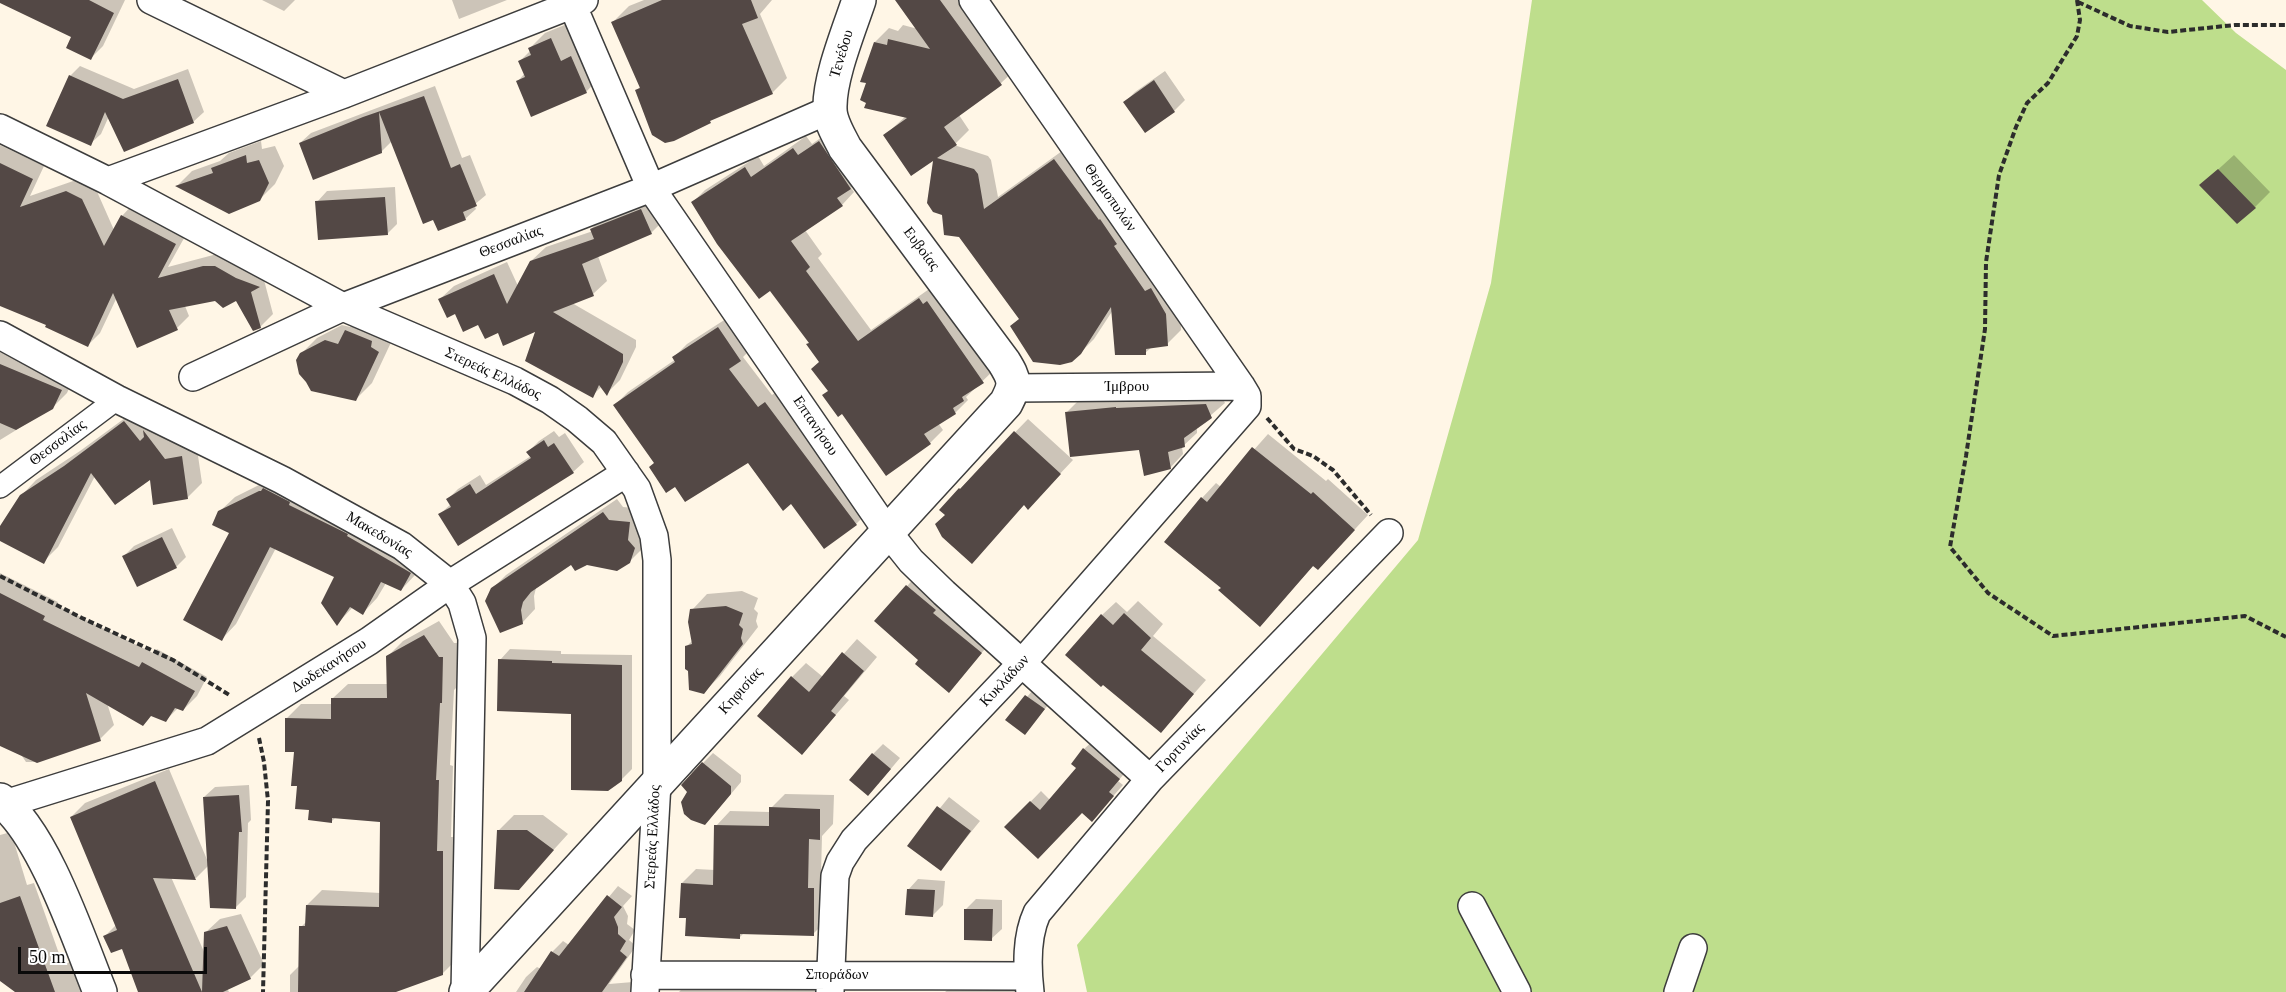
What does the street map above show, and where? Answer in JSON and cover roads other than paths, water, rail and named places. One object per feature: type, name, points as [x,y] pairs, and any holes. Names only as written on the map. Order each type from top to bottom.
[{"type":"street","points":[[151,0],[344,94]]},
{"type":"street","name":"Τενέδου","points":[[829,110],[834,81],[859,0]]},
{"type":"street","name":"Θερμοπυλών","points":[[973,0],[1245,396]]},
{"type":"street","points":[[108,181],[344,94],[578,2]]},
{"type":"street","name":"Επτανήσου","points":[[578,2],[651,188],[886,531],[920,569],[1021,664],[1150,779]]},
{"type":"street","name":"Θεσσαλίας","points":[[193,377],[343,307],[651,188],[829,110]]},
{"type":"street","name":"Ευβοίας","points":[[829,110],[845,148],[1004,362],[1012,375],[1014,388]]},
{"type":"street","name":"Στερεάς Ελλάδος","points":[[0,129],[108,181],[343,307],[515,381],[550,400],[604,442],[637,489],[654,536],[657,560],[657,783],[645,984]]},
{"type":"street","name":"Μακεδονίας","points":[[0,335],[117,399],[282,480],[392,540],[450,584],[462,603],[472,638],[465,992]]},
{"type":"street","name":"Ίμβρου","points":[[1014,388],[1245,396]]},
{"type":"street","name":"Κηφισίας","points":[[465,992],[1006,403],[1014,388]]},
{"type":"street","name":"Κυκλάδων","points":[[830,984],[835,876],[840,862],[854,840],[1021,664],[1245,396]]},
{"type":"street","name":"Θεσσαλίας","points":[[0,487],[117,399]]},
{"type":"street","name":"Δωδεκανήσου","points":[[2,803],[207,741],[359,647],[450,584],[626,473]]},
{"type":"street","name":"Γορτυνίας","points":[[1029,984],[1029,929],[1037,913],[1150,779],[1389,533]]},
{"type":"street","points":[[2,803],[26,830],[45,860],[100,992]]},
{"type":"street","points":[[1472,906],[1517,992]]},
{"type":"street","points":[[1678,992],[1693,948]]},
{"type":"street","name":"Σποράδων","points":[[645,984],[1029,984]]}]
